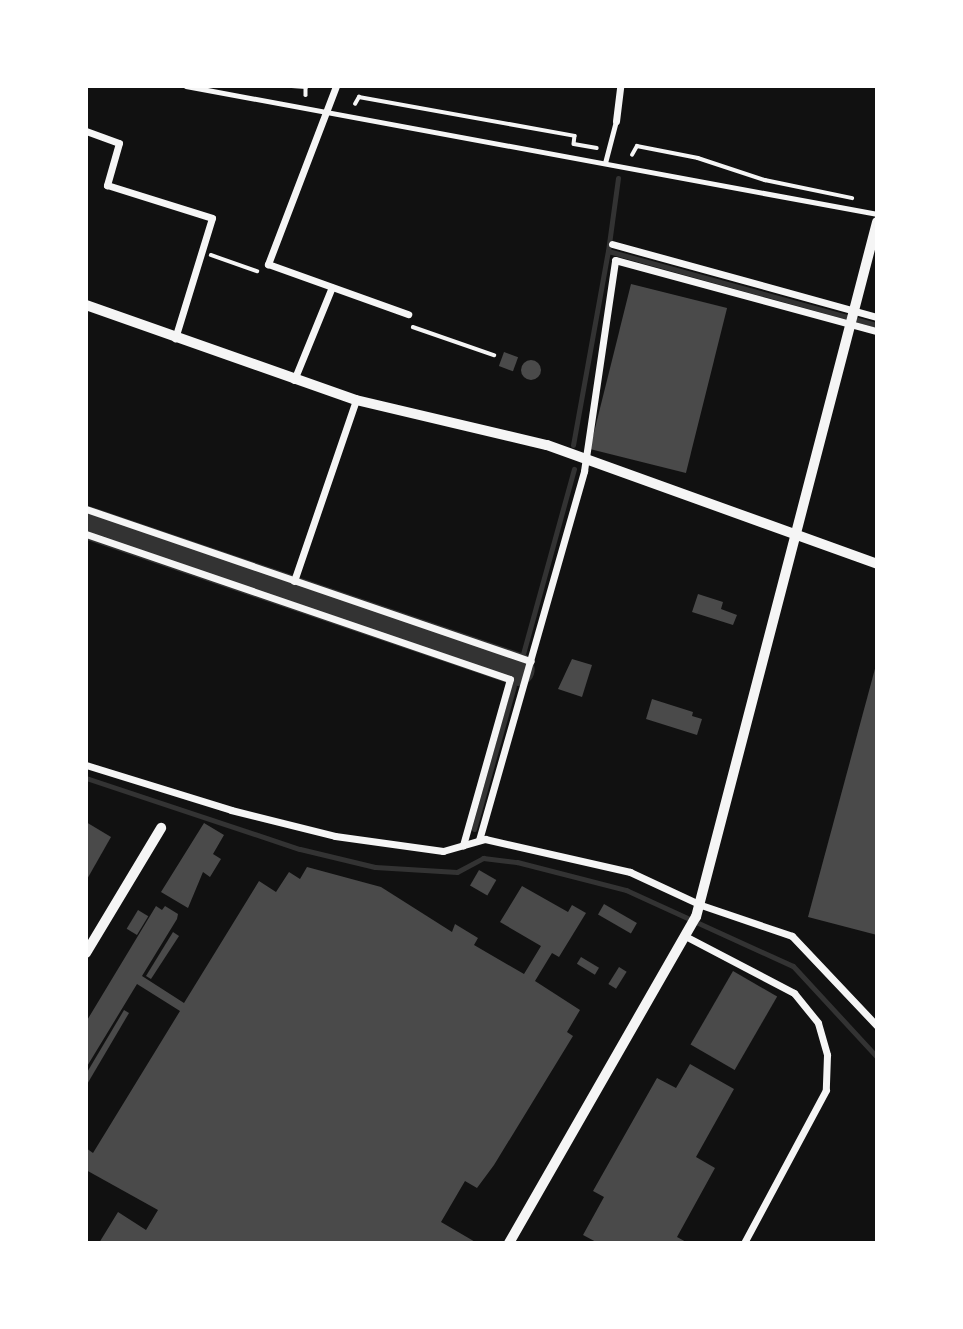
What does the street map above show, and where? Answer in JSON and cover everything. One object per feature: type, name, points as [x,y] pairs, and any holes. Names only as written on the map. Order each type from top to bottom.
[{"type":"street","points":[[336,86],[268,264],[408,314]]},
{"type":"street","points":[[616,121],[620,86]]},
{"type":"street","points":[[86,131],[119,143],[107,186],[212,218],[175,338]]},
{"type":"street","points":[[509,1243],[687,937],[701,905],[877,222]]},
{"type":"street","points":[[612,244],[877,317]]},
{"type":"street","points":[[479,840],[525,659],[585,459],[615,260],[877,331]]},
{"type":"street","points":[[294,382],[332,287]]},
{"type":"street","points":[[86,305],[294,382],[356,400],[547,445],[877,564]]},
{"type":"street","points":[[294,581],[356,400]]},
{"type":"street","points":[[86,509],[525,659]]},
{"type":"street","points":[[86,534],[510,679],[463,845]]},
{"type":"street","points":[[86,765],[231,810],[335,836],[443,851],[479,840],[589,860],[630,872],[701,905],[792,936],[877,1026]]},
{"type":"street","points":[[86,953],[160,828]]},
{"type":"street","points":[[687,937],[794,993],[818,1023],[827,1055],[826,1090],[744,1243]]},
{"type":"lane","points":[[186,86],[877,214]]},
{"type":"lane","points":[[605,163],[616,121]]},
{"type":"path","points":[[292,86],[306,87],[304,95],[358,105],[359,97],[575,136],[574,144],[635,156],[637,146],[698,158],[765,180],[852,195],[849,210]]},
{"type":"building","points":[[631,284],[727,308],[686,473],[590,449]]},
{"type":"building","points":[[504,352],[518,357],[513,371],[499,366]]},
{"type":"building","points":[[531,360],[538,363],[541,370],[538,377],[531,380],[524,377],[521,370],[524,363]]},
{"type":"building","points":[[698,594],[723,602],[721,609],[737,615],[733,625],[692,612]]},
{"type":"building","points":[[572,659],[592,665],[582,697],[558,689]]},
{"type":"building","points":[[877,665],[877,935],[808,917]]},
{"type":"building","points":[[652,699],[693,712],[692,716],[702,719],[697,735],[646,719]]},
{"type":"building","points":[[86,822],[111,837],[86,881]]},
{"type":"building","points":[[204,823],[224,835],[213,854],[221,859],[210,877],[203,872],[188,908],[161,892]]},
{"type":"building","points":[[307,867],[381,887],[452,932],[455,924],[478,938],[474,945],[524,974],[541,946],[500,922],[522,886],[568,912],[572,905],[586,913],[559,957],[552,953],[535,981],[580,1010],[567,1032],[573,1036],[494,1165],[477,1188],[465,1181],[441,1222],[477,1243],[99,1243],[118,1212],[146,1230],[158,1210],[86,1170],[86,1148],[93,1153],[180,1011],[137,984],[86,1068],[86,1022],[156,906],[162,910],[165,906],[178,914],[177,919],[142,976],[184,1003],[259,881],[276,892],[289,872],[300,879]]},
{"type":"building","points":[[479,870],[496,880],[487,896],[470,886]]},
{"type":"building","points":[[604,904],[637,923],[631,933],[598,914]]},
{"type":"building","points":[[138,910],[148,916],[137,935],[127,929]]},
{"type":"building","points":[[173,932],[179,936],[151,979],[146,976]]},
{"type":"building","points":[[581,957],[599,968],[595,975],[577,964]]},
{"type":"building","points":[[619,967],[627,972],[616,989],[608,984]]},
{"type":"building","points":[[733,971],[777,996],[735,1070],[690,1045]]},
{"type":"building","points":[[124,1010],[129,1013],[86,1086],[86,1074]]},
{"type":"building","points":[[690,1064],[734,1089],[696,1157],[715,1168],[677,1237],[688,1243],[598,1243],[583,1235],[604,1197],[593,1191],[657,1078],[676,1088]]},
{"type":"waterway","points":[[618,178],[608,251],[877,325]]},
{"type":"waterway","points":[[573,445],[608,251]]},
{"type":"waterway","points":[[523,654],[574,469]]},
{"type":"waterway","points":[[86,522],[518,669]]},
{"type":"waterway","points":[[518,669],[520,662]]},
{"type":"waterway","points":[[474,829],[514,686]]},
{"type":"waterway","points":[[86,778],[300,849],[375,867],[457,872],[483,858],[517,862],[626,890],[793,966],[877,1057]]}]
